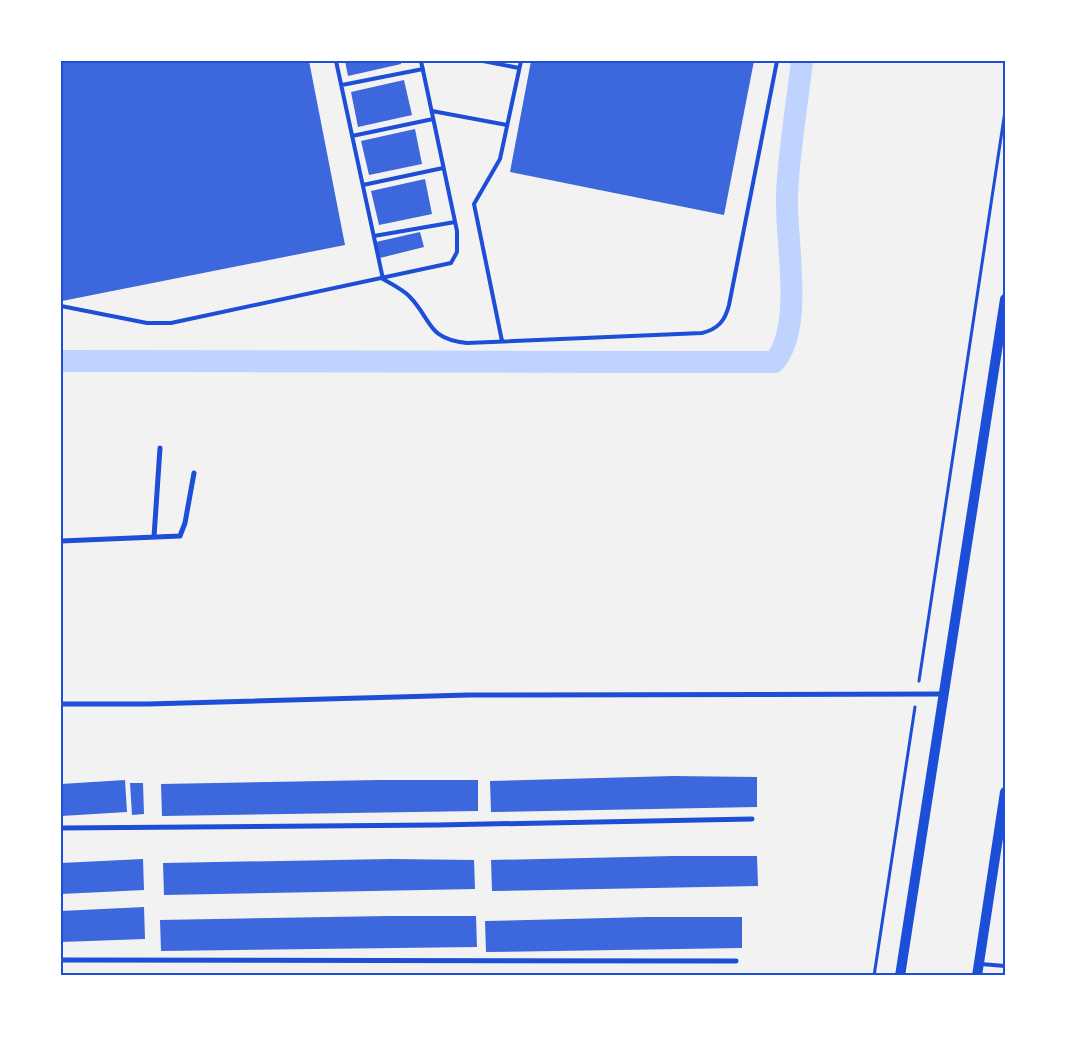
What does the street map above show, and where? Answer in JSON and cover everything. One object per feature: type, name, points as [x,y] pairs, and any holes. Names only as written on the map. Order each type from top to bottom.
[{"type":"main road","points":[[900,976],[1005,299]]},
{"type":"main road","points":[[977,976],[1005,792]]},
{"type":"street","points":[[154,537],[160,448]]},
{"type":"street","points":[[61,541],[180,536],[185,523],[194,473]]},
{"type":"street","points":[[61,704],[148,704],[468,695],[763,693],[916,696],[944,694]]},
{"type":"street","points":[[61,828],[437,825],[752,819]]},
{"type":"street","points":[[61,960],[736,961]]},
{"type":"lane","points":[[336,61],[383,279],[410,297],[426,322],[437,334],[467,343],[702,333],[715,328],[723,322],[729,305],[777,61]]},
{"type":"lane","points":[[61,306],[146,323],[171,324],[446,265],[454,261],[458,245],[455,222],[421,61]]},
{"type":"lane","points":[[483,61],[519,68]]},
{"type":"lane","points":[[502,341],[474,204],[499,162],[521,61]]},
{"type":"lane","points":[[342,85],[423,69]]},
{"type":"lane","points":[[432,111],[507,125]]},
{"type":"lane","points":[[352,136],[433,119]]},
{"type":"lane","points":[[363,185],[443,168]]},
{"type":"lane","points":[[374,236],[455,222]]},
{"type":"lane","points":[[979,963],[1005,966]]},
{"type":"path","points":[[874,976],[1005,111]]},
{"type":"building","points":[[61,61],[309,61],[345,245],[62,301]]},
{"type":"building","points":[[345,61],[401,61],[401,64],[348,76]]},
{"type":"building","points":[[531,61],[754,61],[724,215],[510,172]]},
{"type":"building","points":[[404,80],[412,115],[358,127],[351,92]]},
{"type":"building","points":[[415,129],[422,164],[369,175],[361,141]]},
{"type":"building","points":[[425,179],[432,214],[379,225],[371,191]]},
{"type":"building","points":[[420,232],[424,247],[380,258],[376,242]]},
{"type":"building","points":[[673,776],[757,777],[757,807],[491,812],[490,781]]},
{"type":"building","points":[[125,780],[127,812],[61,816],[61,784]]},
{"type":"building","points":[[478,780],[478,811],[162,816],[161,784]]},
{"type":"building","points":[[130,783],[143,783],[144,814],[132,815]]},
{"type":"building","points":[[757,856],[758,886],[492,891],[491,860]]},
{"type":"building","points":[[143,859],[144,890],[61,894],[61,863]]},
{"type":"building","points":[[391,859],[474,860],[475,889],[164,895],[163,863]]},
{"type":"building","points":[[144,907],[145,939],[61,942],[61,911]]},
{"type":"building","points":[[476,916],[477,947],[161,951],[160,920]]},
{"type":"building","points":[[742,917],[742,948],[486,952],[485,921]]},
{"type":"waterway","points":[[61,361],[774,362],[783,347],[789,328],[791,282],[787,194],[791,144],[802,61]]}]
